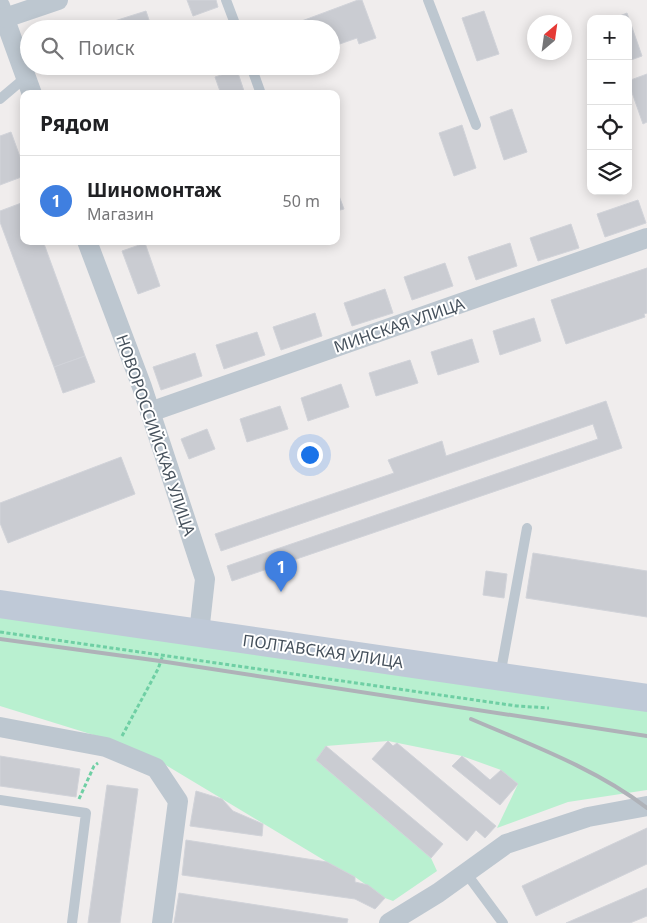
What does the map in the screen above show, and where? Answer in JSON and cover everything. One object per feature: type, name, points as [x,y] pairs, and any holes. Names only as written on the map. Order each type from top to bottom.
[{"type":"street","points":[[20,61],[2,12],[58,0]]},
{"type":"street","name":"МИНСКАЯ УЛИЦА","points":[[150,412],[647,238]]},
{"type":"street","name":"НОВОРОССИЙСКАЯ УЛИЦА","points":[[88,245],[150,412],[205,580],[187,632]]},
{"type":"street","name":"ПОЛТАВСКАЯ УЛИЦА","points":[[0,604],[647,698]]},
{"type":"street","points":[[0,727],[106,747],[156,768],[178,801],[162,923]]},
{"type":"street","points":[[389,923],[438,893],[506,844],[588,817],[647,806]]},
{"type":"lane","points":[[226,0],[234,20]]},
{"type":"lane","points":[[428,0],[476,125]]},
{"type":"lane","points":[[254,75],[260,90]]},
{"type":"lane","points":[[0,99],[29,85]]},
{"type":"lane","points":[[500,677],[527,528]]},
{"type":"lane","points":[[0,800],[86,813],[72,923]]},
{"type":"lane","points":[[466,873],[503,923]]},
{"type":"path","points":[[0,632],[517,706],[554,708]]},
{"type":"path","points":[[76,806],[94,766],[114,750],[164,655],[187,632]]},
{"type":"green space","points":[[0,617],[647,707],[647,790],[568,802],[497,828],[518,784],[501,770],[462,756],[388,741],[326,746],[316,760],[431,858],[437,871],[393,901],[385,898],[355,877],[164,764],[113,741],[0,706]]},
{"type":"building","points":[[187,0],[216,0],[218,7],[193,16]]},
{"type":"building","points":[[362,0],[376,38],[359,44],[357,38],[340,44],[340,20],[304,20]]},
{"type":"building","points":[[146,11],[149,20],[118,20]]},
{"type":"building","points":[[484,11],[499,54],[477,61],[462,18]]},
{"type":"building","points":[[632,27],[642,56],[632,60]]},
{"type":"building","points":[[647,74],[647,122],[643,124],[632,92],[632,80]]},
{"type":"building","points":[[239,75],[244,90],[220,90],[215,77]]},
{"type":"building","points":[[512,109],[527,152],[504,160],[490,117]]},
{"type":"building","points":[[462,125],[476,168],[454,176],[439,133]]},
{"type":"building","points":[[11,132],[20,157],[20,178],[0,185],[0,136]]},
{"type":"building","points":[[340,198],[344,209],[340,210]]},
{"type":"building","points":[[638,200],[646,223],[605,237],[597,214]]},
{"type":"building","points":[[20,204],[20,245],[44,245],[85,356],[54,367],[0,222],[0,211]]},
{"type":"building","points":[[571,224],[579,248],[538,261],[530,238]]},
{"type":"building","points":[[510,243],[517,266],[476,280],[468,257]]},
{"type":"building","points":[[139,245],[146,245],[160,286],[138,294],[122,251]]},
{"type":"building","points":[[445,263],[453,286],[412,300],[404,277]]},
{"type":"building","points":[[647,268],[647,313],[644,314],[645,317],[566,344],[551,300]]},
{"type":"building","points":[[385,289],[393,313],[352,326],[344,303]]},
{"type":"building","points":[[315,313],[322,336],[281,350],[273,327]]},
{"type":"building","points":[[534,318],[541,341],[500,355],[493,331]]},
{"type":"building","points":[[257,332],[265,355],[224,369],[216,345]]},
{"type":"building","points":[[472,339],[479,362],[438,375],[431,352]]},
{"type":"building","points":[[195,353],[202,376],[161,390],[153,367]]},
{"type":"building","points":[[85,356],[95,382],[63,393],[54,367]]},
{"type":"building","points":[[410,360],[418,383],[376,396],[369,373]]},
{"type":"building","points":[[341,384],[349,407],[308,421],[301,398]]},
{"type":"building","points":[[606,401],[622,448],[232,581],[227,566],[598,439],[593,424],[221,551],[215,534],[394,473],[388,460],[442,441],[446,456]]},
{"type":"building","points":[[280,406],[288,429],[247,442],[240,419]]},
{"type":"building","points":[[207,429],[215,449],[189,459],[181,439]]},
{"type":"building","points":[[121,457],[135,494],[8,543],[0,523],[0,503]]},
{"type":"building","points":[[533,553],[647,571],[647,617],[526,598]]},
{"type":"building","points":[[486,571],[507,574],[504,598],[483,595]]},
{"type":"building","points":[[388,741],[393,746],[397,743],[496,826],[485,838],[476,830],[467,841],[372,759]]},
{"type":"building","points":[[326,746],[443,844],[431,858],[316,760]]},
{"type":"building","points":[[0,756],[80,769],[76,797],[0,786]]},
{"type":"building","points":[[462,756],[490,780],[501,770],[518,784],[500,805],[452,766]]},
{"type":"building","points":[[107,785],[138,789],[120,923],[88,923]]},
{"type":"building","points":[[196,791],[222,799],[233,811],[263,824],[262,836],[190,826]]},
{"type":"building","points":[[647,828],[647,864],[536,916],[522,886]]},
{"type":"building","points":[[186,840],[327,862],[355,877],[355,882],[368,885],[385,898],[375,909],[355,899],[182,875]]},
{"type":"building","points":[[647,888],[647,916],[630,923],[566,923]]},
{"type":"building","points":[[179,893],[348,919],[347,923],[174,923]]},
{"type":"railway","points":[[0,639],[160,661],[647,736]]},
{"type":"railway","points":[[471,719],[585,769],[607,781],[647,808]]},
{"type":"place","name":"Шиномонтаж","points":[[281,592]]}]
